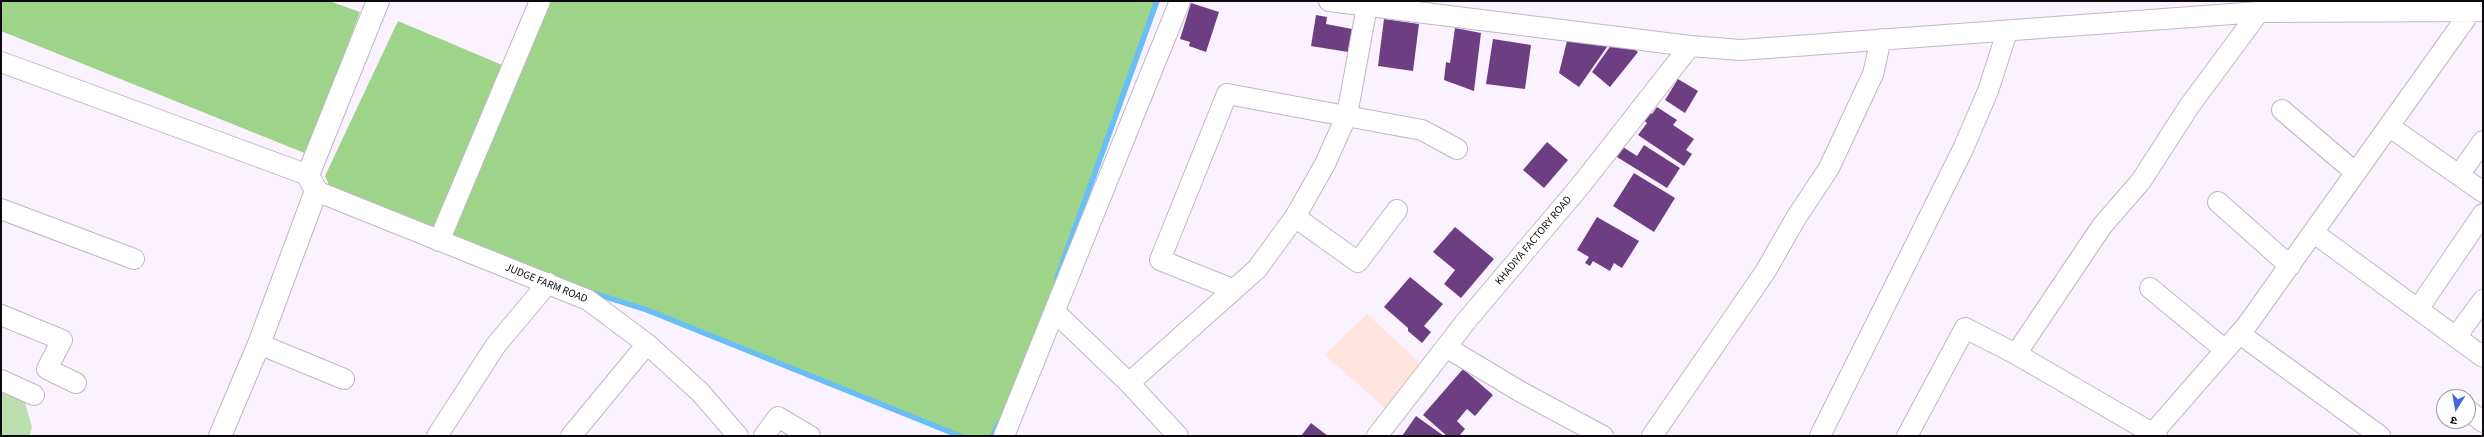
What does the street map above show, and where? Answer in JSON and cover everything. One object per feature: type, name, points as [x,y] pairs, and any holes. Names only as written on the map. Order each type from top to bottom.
[{"type":"main road","points":[[220,436],[259,344],[312,183],[378,1]]},
{"type":"street","points":[[439,241],[540,1]]},
{"type":"street","points":[[1004,436],[1180,1]]},
{"type":"street","points":[[1329,1],[1690,46],[1741,50],[1881,39],[2007,32],[2258,12],[2477,11]]},
{"type":"street","points":[[1129,383],[1232,289],[1257,269],[1295,217],[1325,164],[1347,115],[1367,6]]},
{"type":"street","points":[[1907,436],[1965,328],[2016,354],[2148,433],[2240,334],[2356,173],[2477,11]]},
{"type":"street","points":[[2016,354],[2102,226],[2141,180],[2190,105],[2258,12]]},
{"type":"street","points":[[1820,436],[1963,149],[1988,90],[2007,32]]},
{"type":"street","points":[[1652,436],[1765,272],[1796,218],[1828,168],[1873,74],[1881,39]]},
{"type":"street","name":"KHADIYA FACTORY ROAD","points":[[1378,436],[1446,347],[1581,185],[1690,46]]},
{"type":"street","points":[[1,53],[10,66]]},
{"type":"street","name":"JUDGE FARM ROAD","points":[[10,66],[312,183],[439,241],[588,300],[647,344],[700,392],[738,436]]},
{"type":"street","points":[[1232,289],[1160,260],[1227,94],[1422,130],[1457,149]]},
{"type":"street","points":[[2282,110],[2356,173]]},
{"type":"street","points":[[2390,127],[2483,192]]},
{"type":"street","points":[[2459,175],[2483,141]]},
{"type":"street","points":[[2218,202],[2290,266]]},
{"type":"street","points":[[1,209],[134,258]]},
{"type":"street","points":[[1295,217],[1358,262],[1397,210]]},
{"type":"street","points":[[2418,309],[2483,214]]},
{"type":"street","points":[[2314,233],[2483,357]]},
{"type":"street","points":[[437,436],[496,345],[548,284]]},
{"type":"street","points":[[2150,288],[2225,350]]},
{"type":"street","points":[[2456,337],[2483,300]]},
{"type":"street","points":[[1055,312],[1129,383],[1178,436]]},
{"type":"street","points":[[1,315],[62,340],[47,370],[76,383]]},
{"type":"street","points":[[2240,334],[2380,436]]},
{"type":"street","points":[[259,344],[344,379]]},
{"type":"street","points":[[571,436],[647,344]]},
{"type":"street","points":[[1446,347],[1603,436]]},
{"type":"street","points":[[1,380],[34,395]]},
{"type":"street","points":[[764,436],[778,417],[810,436]]},
{"type":"shaded area","points":[[1367,314],[1422,365],[1386,409],[1325,355]]},
{"type":"green space","points":[[1,1],[329,1],[360,12],[307,154],[1,31]]},
{"type":"green space","points":[[551,1],[1157,1],[1046,310],[993,436],[960,436],[647,310],[560,283],[464,240],[329,185],[325,176],[398,21],[521,73]]},
{"type":"green space","points":[[1,387],[23,396],[32,427],[30,436],[1,436]]},
{"type":"building","points":[[1191,3],[1219,12],[1206,52],[1189,46],[1190,42],[1180,39]]},
{"type":"building","points":[[1316,15],[1327,17],[1326,24],[1352,29],[1348,52],[1311,46]]},
{"type":"building","points":[[1384,19],[1419,24],[1413,71],[1378,66]]},
{"type":"building","points":[[1455,28],[1481,33],[1474,91],[1444,80],[1446,62],[1450,63]]},
{"type":"building","points":[[1568,37],[1592,39],[1607,47],[1579,87],[1559,73]]},
{"type":"building","points":[[1493,39],[1531,45],[1525,89],[1486,84]]},
{"type":"building","points":[[1614,41],[1626,43],[1638,52],[1610,87],[1592,72]]},
{"type":"building","points":[[1678,79],[1698,91],[1685,113],[1665,100]]},
{"type":"building","points":[[1657,107],[1677,120],[1673,125],[1694,139],[1686,150],[1692,154],[1684,166],[1638,135],[1647,123],[1641,118],[1646,110],[1652,114]]},
{"type":"building","points":[[1547,142],[1568,160],[1544,188],[1523,170]]},
{"type":"building","points":[[1644,145],[1680,168],[1667,188],[1617,157],[1623,147],[1637,156]]},
{"type":"building","points":[[1634,173],[1675,198],[1654,232],[1613,206]]},
{"type":"building","points":[[1597,217],[1639,241],[1622,268],[1614,263],[1610,271],[1593,261],[1590,266],[1585,263],[1589,257],[1577,250]]},
{"type":"building","points":[[1455,227],[1494,259],[1461,298],[1444,284],[1455,270],[1433,252]]},
{"type":"building","points":[[1410,277],[1443,304],[1424,326],[1431,332],[1422,343],[1408,331],[1408,328],[1384,307]]},
{"type":"building","points":[[1463,369],[1493,395],[1475,416],[1467,409],[1457,421],[1465,429],[1459,436],[1447,436],[1423,415]]},
{"type":"building","points":[[1416,416],[1444,436],[1402,436]]},
{"type":"building","points":[[1311,423],[1328,436],[1301,436]]},
{"type":"waterway","points":[[1057,278],[1157,1]]},
{"type":"waterway","points":[[590,292],[647,310],[960,436]]},
{"type":"waterway","points":[[993,436],[999,422]]}]
